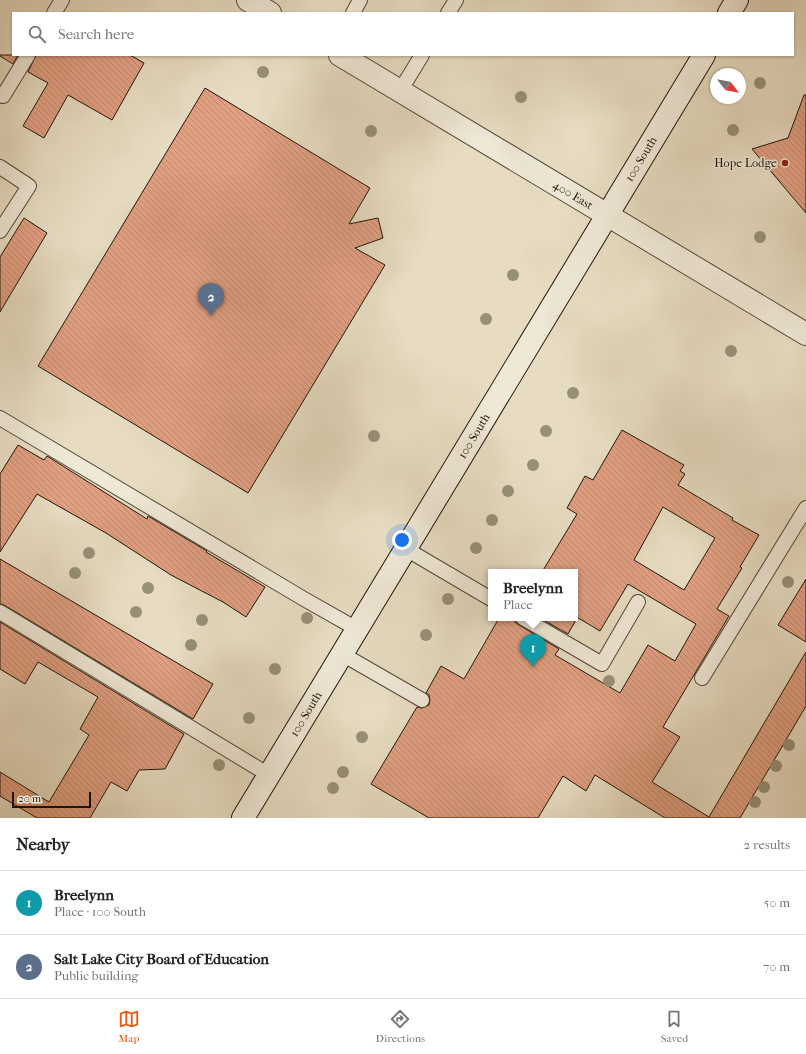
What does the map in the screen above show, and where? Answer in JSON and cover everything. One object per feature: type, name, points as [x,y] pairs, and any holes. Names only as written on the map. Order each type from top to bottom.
[{"type":"street","points":[[248,0],[268,12]]},
{"type":"street","points":[[730,12],[737,0]]},
{"type":"street","name":"400 East","points":[[342,56],[806,334]]},
{"type":"street","name":"100 South","points":[[243,818],[703,56]]},
{"type":"lane","points":[[55,12],[62,0]]},
{"type":"lane","points":[[354,12],[360,0]]},
{"type":"lane","points":[[449,12],[456,0]]},
{"type":"lane","points":[[2,95],[27,56]]},
{"type":"lane","points":[[400,91],[421,56]]},
{"type":"lane","points":[[0,167],[29,186],[0,230]]},
{"type":"lane","points":[[0,418],[357,629]]},
{"type":"lane","points":[[702,678],[806,508]]},
{"type":"lane","points":[[406,549],[488,597]]},
{"type":"lane","points":[[528,621],[602,664],[638,602]]},
{"type":"lane","points":[[0,612],[269,775]]},
{"type":"lane","points":[[342,654],[422,700]]},
{"type":"building","points":[[0,55],[17,56],[13,64]]},
{"type":"building","points":[[36,56],[132,56],[144,63],[112,120],[68,95],[44,138],[23,126],[48,83],[28,72]]},
{"type":"building","points":[[205,88],[370,188],[349,224],[378,218],[383,238],[355,248],[385,265],[248,493],[38,366]]},
{"type":"building","name":"Hope Lodge","points":[[804,95],[806,95],[806,213],[752,149],[788,138]]},
{"type":"building","points":[[24,218],[47,233],[0,312],[0,257]]},
{"type":"building","points":[[622,430],[684,465],[680,471],[685,474],[678,485],[733,518],[732,520],[759,535],[740,567],[742,568],[717,609],[729,616],[663,727],[680,737],[652,782],[709,817],[806,652],[806,706],[740,818],[665,818],[595,775],[586,791],[563,776],[538,818],[429,818],[371,784],[417,707],[422,708],[429,705],[429,695],[426,693],[441,666],[464,679],[497,621],[515,621],[519,625],[559,649],[555,655],[620,693],[648,645],[675,661],[696,624],[628,584],[600,631],[578,618],[578,569],[544,569],[577,514],[567,508],[585,476],[593,480]],"holes":[[[663,507],[715,538],[684,590],[634,560]]]},
{"type":"building","points":[[18,445],[44,460],[47,456],[147,519],[148,516],[265,587],[246,617],[223,602],[171,575],[106,533],[37,494],[0,552],[0,474]]},
{"type":"building","points":[[0,559],[213,684],[193,719],[0,604]]},
{"type":"building","points":[[806,579],[806,642],[778,625]]},
{"type":"building","points":[[545,621],[575,621],[568,634]]},
{"type":"building","points":[[0,622],[184,734],[165,769],[139,770],[127,791],[111,782],[90,818],[37,818],[0,796],[0,772],[49,802],[89,735],[80,729],[98,697],[38,662],[25,684],[0,669]]},
{"type":"place","name":"Hope Lodge","points":[[785,163]]},
{"type":"place","name":"Salt Lake City Board of Education","points":[[211,316]]},
{"type":"place","name":"Breelynn","points":[[533,667]]}]
